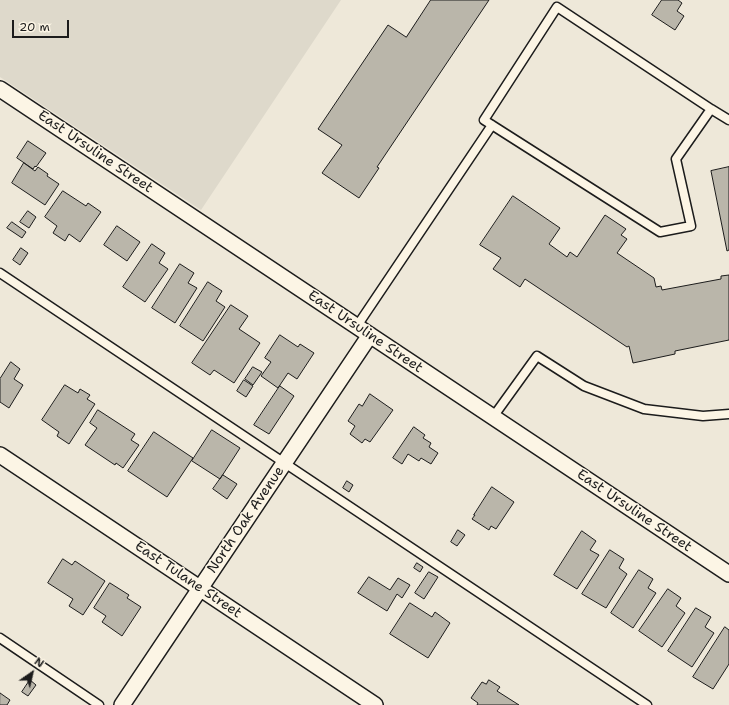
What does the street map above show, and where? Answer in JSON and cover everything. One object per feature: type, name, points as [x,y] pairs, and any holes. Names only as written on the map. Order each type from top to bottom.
[{"type":"street","name":"East Ursuline Street","points":[[0,89],[729,574]]},
{"type":"street","name":"North Oak Avenue","points":[[122,705],[370,335]]},
{"type":"street","name":"East Tulane Street","points":[[0,455],[375,705]]},
{"type":"lane","points":[[711,109],[676,159],[691,226],[660,232],[484,120],[557,7],[729,120]]},
{"type":"lane","points":[[357,326],[492,125]]},
{"type":"lane","points":[[0,273],[647,705]]},
{"type":"lane","points":[[494,417],[537,356],[584,386],[644,409],[704,416],[729,414]]},
{"type":"lane","points":[[0,638],[99,705]]},
{"type":"shaded area","points":[[0,0],[341,0],[201,210],[0,77]]},
{"type":"building","points":[[431,0],[489,0],[377,167],[379,168],[359,198],[322,173],[342,145],[318,129],[388,25],[406,37]]},
{"type":"building","points":[[662,0],[678,0],[682,3],[677,11],[684,16],[675,30],[652,15]]},
{"type":"building","points":[[28,141],[46,153],[33,169],[17,158]]},
{"type":"building","points":[[24,163],[35,171],[38,167],[48,174],[47,176],[59,184],[45,205],[12,183]]},
{"type":"building","points":[[729,167],[729,250],[727,251],[711,171]]},
{"type":"building","points":[[63,191],[86,206],[88,203],[101,212],[80,242],[69,234],[65,241],[53,233],[57,226],[45,217]]},
{"type":"building","points":[[513,196],[560,228],[549,244],[567,257],[570,252],[577,257],[605,215],[626,229],[621,235],[627,239],[617,253],[654,278],[656,287],[661,286],[662,290],[721,279],[721,276],[729,275],[729,340],[675,351],[675,354],[633,363],[629,346],[627,347],[525,279],[520,287],[493,269],[501,258],[480,245]]},
{"type":"building","points":[[28,211],[36,217],[29,228],[20,222]]},
{"type":"building","points":[[12,222],[26,232],[22,238],[7,228]]},
{"type":"building","points":[[117,226],[140,242],[127,261],[104,245]]},
{"type":"building","points":[[152,244],[165,253],[159,263],[168,269],[145,302],[123,287]]},
{"type":"building","points":[[21,248],[28,253],[20,265],[13,260]]},
{"type":"building","points":[[180,264],[194,273],[188,283],[197,288],[175,323],[152,308]]},
{"type":"building","points":[[208,282],[222,291],[216,301],[225,307],[203,341],[180,326]]},
{"type":"building","points":[[231,305],[248,316],[239,329],[260,343],[234,383],[214,370],[210,375],[192,363]]},
{"type":"building","points":[[280,335],[298,347],[300,344],[314,353],[297,379],[288,373],[278,388],[261,376],[271,362],[265,358]]},
{"type":"building","points":[[11,362],[20,369],[14,379],[23,385],[9,408],[0,402],[0,379]]},
{"type":"building","points":[[253,367],[262,372],[253,385],[245,379]]},
{"type":"building","points":[[244,380],[253,386],[246,397],[237,391]]},
{"type":"building","points":[[65,385],[78,393],[80,389],[90,395],[87,399],[95,404],[69,444],[57,436],[59,432],[42,420]]},
{"type":"building","points":[[280,386],[294,396],[269,434],[254,425]]},
{"type":"building","points":[[370,394],[393,410],[370,442],[365,439],[362,443],[350,434],[355,426],[348,421],[359,404],[362,406]]},
{"type":"building","points":[[98,410],[135,434],[131,440],[139,445],[123,468],[116,463],[115,465],[85,445],[97,428],[90,423]]},
{"type":"building","points":[[414,427],[425,435],[423,438],[431,443],[429,447],[438,453],[431,464],[421,458],[419,461],[408,454],[402,464],[393,458]]},
{"type":"building","points":[[212,430],[240,448],[220,479],[192,461]]},
{"type":"building","points":[[154,432],[193,458],[167,497],[128,471]]},
{"type":"building","points":[[223,475],[237,484],[227,499],[213,489]]},
{"type":"building","points":[[347,481],[353,485],[349,492],[343,488]]},
{"type":"building","points":[[492,487],[514,502],[496,529],[491,526],[489,530],[472,519]]},
{"type":"building","points":[[458,530],[465,535],[457,546],[451,542]]},
{"type":"building","points":[[582,531],[596,541],[590,550],[599,555],[577,589],[554,575]]},
{"type":"building","points":[[610,550],[624,559],[619,568],[627,574],[606,608],[582,594]]},
{"type":"building","points":[[63,559],[72,565],[75,561],[105,581],[83,615],[69,606],[73,599],[48,583]]},
{"type":"building","points":[[417,563],[423,567],[420,572],[414,568]]},
{"type":"building","points":[[639,570],[653,579],[648,588],[656,593],[633,628],[611,613]]},
{"type":"building","points":[[429,572],[438,577],[424,599],[415,593]]},
{"type":"building","points":[[369,577],[390,590],[398,578],[410,585],[402,598],[397,594],[387,611],[358,593]]},
{"type":"building","points":[[110,583],[129,595],[127,598],[141,607],[122,636],[102,622],[106,616],[94,608]]},
{"type":"building","points":[[668,589],[681,598],[676,606],[685,613],[662,647],[639,631]]},
{"type":"building","points":[[410,603],[432,617],[435,612],[450,623],[428,658],[390,634]]},
{"type":"building","points":[[696,608],[711,617],[705,627],[714,633],[692,667],[668,651]]},
{"type":"building","points":[[725,627],[729,630],[729,664],[713,689],[693,677]]},
{"type":"building","points":[[30,680],[36,685],[28,696],[22,692]]},
{"type":"building","points":[[489,680],[500,687],[497,691],[519,705],[477,705],[478,703],[471,698],[482,682],[486,684]]},
{"type":"building","points":[[0,693],[10,700],[7,705],[0,705]]}]
